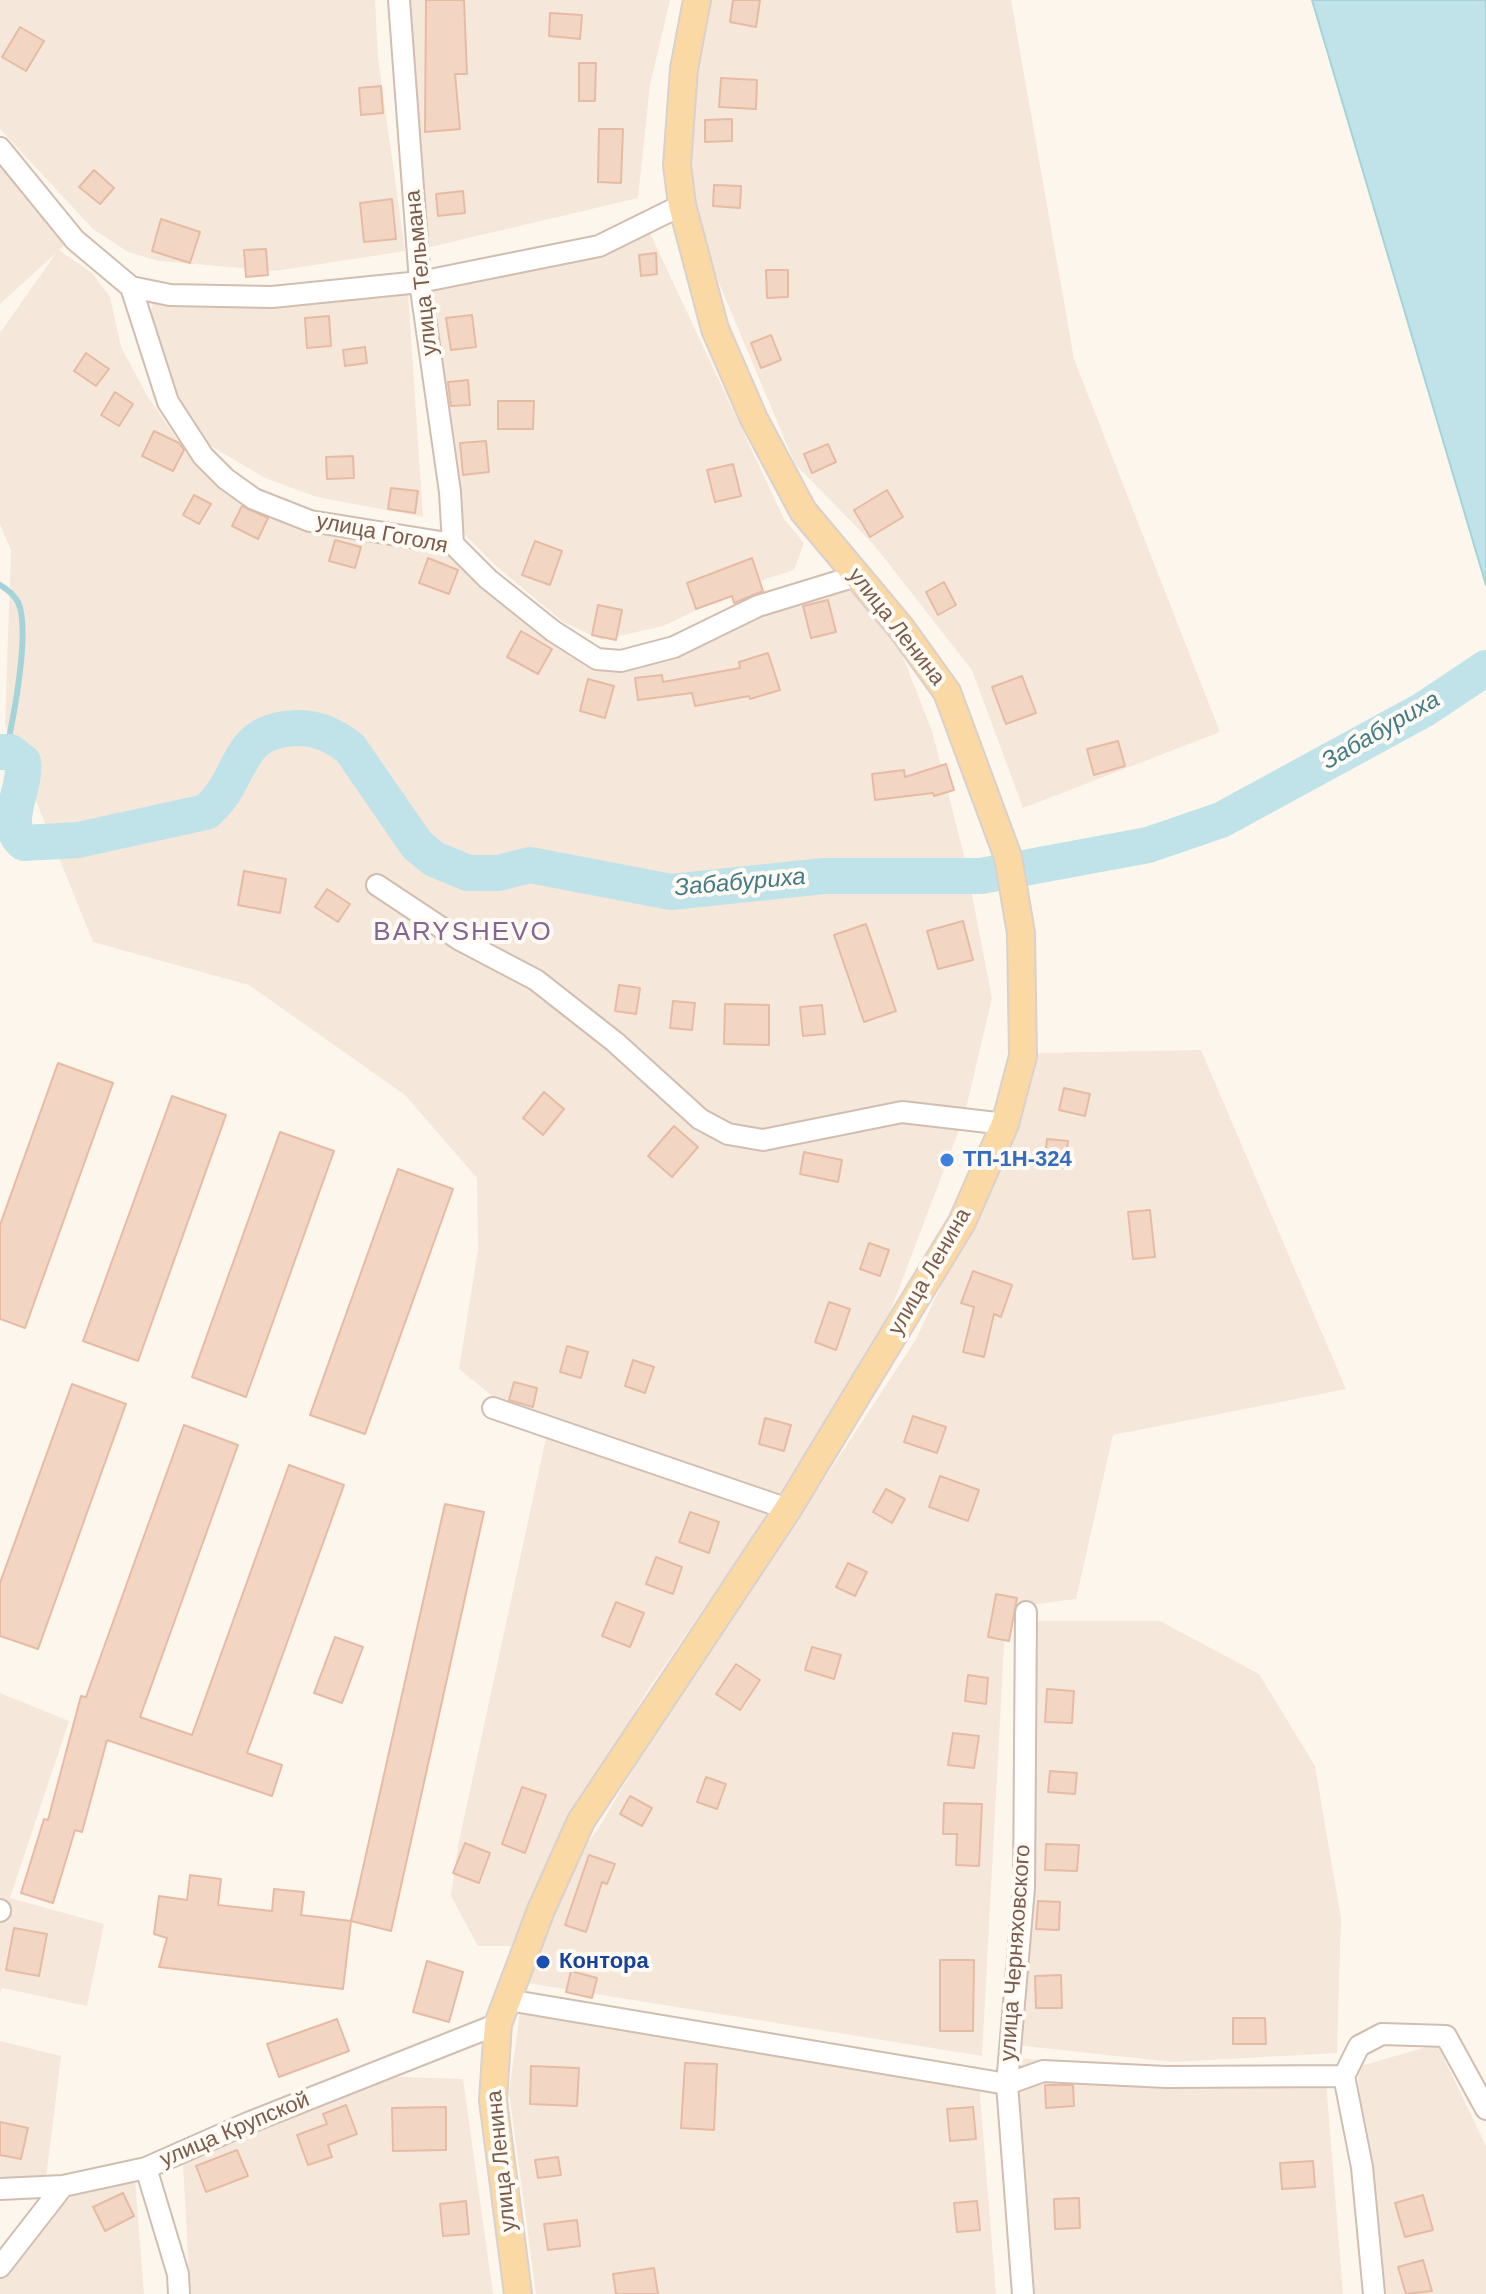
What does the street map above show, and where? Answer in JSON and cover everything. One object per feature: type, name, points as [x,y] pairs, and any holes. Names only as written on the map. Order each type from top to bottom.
[{"type":"main road","name":"улица Ленина","points":[[518,2294],[493,2100],[503,2012],[541,1910],[581,1821],[788,1509],[962,1222],[1005,1124],[1023,1056],[1018,909],[1008,857],[947,692],[901,628],[803,511],[754,419],[715,329],[682,205],[677,165],[684,69],[697,0]]},
{"type":"street","name":"улица Тельмана","points":[[399,0],[420,282],[450,492],[453,544]]},
{"type":"street","points":[[0,148],[75,240],[131,287],[170,295],[272,297],[420,282],[599,246],[682,205]]},
{"type":"street","name":"улица Гоголя","points":[[131,287],[168,402],[203,456],[226,479],[254,499],[310,521],[453,544],[488,579],[553,631],[597,659],[621,661],[674,647],[758,606],[856,576]]},
{"type":"street","points":[[377,885],[460,940],[536,980],[615,1042],[700,1119],[728,1134],[763,1140],[902,1112],[1005,1124]]},
{"type":"street","points":[[493,1408],[788,1509]]},
{"type":"street","name":"улица Черняховского","points":[[1023,2294],[1007,2084],[1024,1888],[1026,1612]]},
{"type":"street","points":[[503,2012],[1007,2084],[1043,2071],[1166,2077],[1344,2076]]},
{"type":"street","name":"улица Крупской","points":[[0,2189],[63,2186],[146,2168],[503,2012]]},
{"type":"street","points":[[1374,2294],[1362,2167],[1344,2076],[1359,2046],[1382,2034],[1446,2036],[1486,2109]]},
{"type":"street","points":[[146,2168],[178,2274],[179,2294]]},
{"type":"street","points":[[0,2267],[63,2186]]},
{"type":"shaded area","points":[[0,0],[375,0],[378,58],[405,251],[275,271],[159,261],[128,252],[93,229],[0,129]]},
{"type":"shaded area","points":[[405,0],[670,0],[650,85],[638,198],[426,248]]},
{"type":"shaded area","points":[[707,0],[1011,0],[1074,359],[1220,732],[1023,808],[972,670],[874,545],[795,464],[708,257],[681,175]]},
{"type":"shaded area","points":[[0,145],[73,236],[59,250],[92,273],[110,297],[121,347],[148,397],[186,452],[258,497],[310,519],[434,540],[597,664],[842,577],[901,652],[932,731],[965,859],[992,998],[964,1117],[885,1325],[779,1494],[496,1399],[459,1369],[478,1250],[477,1178],[405,1095],[249,985],[93,942],[5,724],[11,551],[0,524],[0,333],[56,253],[0,304]]},
{"type":"shaded area","points":[[649,231],[784,519],[804,543],[794,570],[756,582],[663,626],[602,640],[563,622],[495,565],[454,524],[422,272]]},
{"type":"shaded area","points":[[407,277],[423,517],[317,497],[265,478],[201,440],[164,386],[147,335],[155,289],[275,291]]},
{"type":"shaded area","points":[[1201,1050],[1346,1389],[1113,1435],[1076,1599],[1006,1608],[982,2056],[527,1983],[569,1867],[598,1829],[633,1770],[915,1341],[979,1206],[1039,1053]]},
{"type":"shaded area","points":[[546,1438],[770,1512],[645,1694],[511,1946],[478,1946],[451,1896],[458,1846]]},
{"type":"shaded area","points":[[1035,1621],[1160,1621],[1259,1674],[1315,1766],[1341,1918],[1337,2053],[1172,2062],[1015,2045]]},
{"type":"shaded area","points":[[0,1693],[69,1721],[10,1898],[104,1924],[87,2006],[2,1988],[0,1993]]},
{"type":"shaded area","points":[[522,1997],[978,2070],[996,2294],[536,2294],[509,2092]]},
{"type":"shaded area","points":[[0,2041],[61,2056],[46,2178],[0,2188]]},
{"type":"shaded area","points":[[1437,2044],[1486,2146],[1486,2294],[1380,2294],[1357,2067]]},
{"type":"shaded area","points":[[1017,2058],[1172,2072],[1325,2068],[1343,2294],[1024,2294],[1008,2069]]},
{"type":"shaded area","points":[[346,2075],[463,2079],[493,2294],[190,2294],[182,2144]]},
{"type":"shaded area","points":[[135,2179],[144,2294],[0,2294],[0,2266],[52,2209],[98,2181]]},
{"type":"water","points":[[1312,0],[1486,0],[1486,585]]},
{"type":"building","points":[[426,0],[464,0],[467,74],[455,74],[460,129],[425,132]]},
{"type":"building","points":[[733,0],[760,0],[756,27],[730,22]]},
{"type":"building","points":[[550,13],[582,15],[580,39],[549,36]]},
{"type":"building","points":[[20,27],[44,41],[26,71],[2,57]]},
{"type":"building","points":[[579,63],[596,63],[595,101],[579,101]]},
{"type":"building","points":[[721,78],[757,80],[756,109],[719,107]]},
{"type":"building","points":[[381,86],[383,113],[361,115],[359,88]]},
{"type":"building","points":[[732,119],[732,141],[705,142],[705,120]]},
{"type":"building","points":[[599,129],[623,129],[621,183],[598,182]]},
{"type":"building","points":[[94,170],[114,188],[100,204],[79,187]]},
{"type":"building","points":[[714,185],[741,186],[740,208],[713,206]]},
{"type":"building","points":[[463,191],[465,213],[438,216],[436,194]]},
{"type":"building","points":[[392,199],[396,239],[364,242],[360,203]]},
{"type":"building","points":[[161,219],[200,232],[190,263],[152,251]]},
{"type":"building","points":[[266,249],[268,275],[246,277],[244,250]]},
{"type":"building","points":[[656,253],[657,274],[641,276],[639,255]]},
{"type":"building","points":[[766,270],[788,270],[788,297],[767,298]]},
{"type":"building","points":[[472,315],[476,347],[451,350],[446,318]]},
{"type":"building","points":[[329,316],[331,346],[307,348],[305,318]]},
{"type":"building","points":[[771,335],[781,360],[761,368],[751,343]]},
{"type":"building","points":[[365,347],[367,363],[345,366],[343,350]]},
{"type":"building","points":[[86,353],[109,369],[96,386],[74,371]]},
{"type":"building","points":[[468,380],[470,405],[451,406],[448,382]]},
{"type":"building","points":[[115,392],[133,404],[119,426],[101,415]]},
{"type":"building","points":[[498,401],[534,401],[533,429],[498,429]]},
{"type":"building","points":[[154,431],[179,443],[184,450],[173,471],[142,456]]},
{"type":"building","points":[[486,441],[489,472],[463,475],[460,443]]},
{"type":"building","points":[[828,444],[836,462],[812,473],[804,454]]},
{"type":"building","points":[[353,456],[354,478],[327,479],[326,457]]},
{"type":"building","points":[[733,464],[741,496],[715,502],[707,470]]},
{"type":"building","points":[[391,488],[418,491],[415,513],[388,509]]},
{"type":"building","points":[[887,490],[903,517],[870,537],[854,510]]},
{"type":"building","points":[[194,495],[211,504],[199,524],[183,515]]},
{"type":"building","points":[[242,506],[268,518],[258,539],[232,526]]},
{"type":"building","points":[[335,540],[361,547],[355,568],[329,561]]},
{"type":"building","points":[[535,541],[562,551],[550,585],[522,575]]},
{"type":"building","points":[[428,558],[458,570],[449,594],[419,583]]},
{"type":"building","points":[[752,558],[763,591],[734,603],[732,596],[696,609],[687,583]]},
{"type":"building","points":[[944,582],[956,605],[938,615],[926,592]]},
{"type":"building","points":[[828,600],[836,632],[811,638],[803,606]]},
{"type":"building","points":[[598,605],[622,610],[616,640],[592,635]]},
{"type":"building","points":[[521,631],[552,649],[538,674],[507,657]]},
{"type":"building","points":[[768,653],[780,690],[750,699],[749,696],[695,706],[692,693],[638,700],[635,678],[662,675],[663,682],[740,668],[739,662]]},
{"type":"building","points":[[1022,676],[1036,713],[1006,724],[992,687]]},
{"type":"building","points":[[588,679],[614,686],[605,718],[580,711]]},
{"type":"building","points":[[1118,741],[1125,766],[1094,775],[1087,749]]},
{"type":"building","points":[[946,764],[954,790],[934,796],[933,793],[875,800],[872,774],[904,770],[905,777]]},
{"type":"building","points":[[244,871],[286,879],[280,913],[238,905]]},
{"type":"building","points":[[327,889],[350,904],[338,922],[315,907]]},
{"type":"building","points":[[963,921],[973,960],[938,969],[927,931]]},
{"type":"building","points":[[866,924],[896,1011],[864,1022],[834,935]]},
{"type":"building","points":[[619,985],[640,988],[636,1014],[615,1011]]},
{"type":"building","points":[[673,1001],[695,1003],[692,1030],[670,1028]]},
{"type":"building","points":[[725,1004],[769,1005],[769,1045],[724,1044]]},
{"type":"building","points":[[822,1005],[825,1034],[803,1036],[800,1007]]},
{"type":"building","points":[[58,1063],[113,1083],[25,1328],[0,1319],[0,1225]]},
{"type":"building","points":[[1064,1088],[1090,1094],[1085,1116],[1059,1110]]},
{"type":"building","points":[[544,1092],[564,1109],[543,1135],[523,1118]]},
{"type":"building","points":[[172,1096],[226,1115],[138,1361],[83,1341]]},
{"type":"building","points":[[674,1126],[698,1147],[672,1177],[648,1156]]},
{"type":"building","points":[[280,1132],[334,1151],[246,1397],[192,1377]]},
{"type":"building","points":[[1047,1139],[1068,1141],[1065,1168],[1044,1166]]},
{"type":"building","points":[[804,1152],[842,1160],[838,1182],[800,1174]]},
{"type":"building","points":[[398,1169],[453,1189],[365,1434],[310,1415]]},
{"type":"building","points":[[1150,1210],[1155,1257],[1133,1259],[1128,1212]]},
{"type":"building","points":[[869,1243],[889,1250],[880,1276],[860,1269]]},
{"type":"building","points":[[973,1271],[1012,1285],[1001,1317],[994,1314],[984,1357],[963,1352],[974,1307],[961,1303]]},
{"type":"building","points":[[829,1302],[850,1309],[836,1350],[815,1342]]},
{"type":"building","points":[[567,1346],[588,1352],[581,1378],[560,1372]]},
{"type":"building","points":[[633,1360],[654,1367],[645,1393],[625,1386]]},
{"type":"building","points":[[514,1382],[537,1388],[533,1407],[509,1400]]},
{"type":"building","points":[[72,1384],[126,1404],[38,1649],[0,1636],[0,1583]]},
{"type":"building","points":[[913,1416],[946,1427],[937,1453],[904,1442]]},
{"type":"building","points":[[765,1418],[791,1425],[784,1451],[759,1444]]},
{"type":"building","points":[[184,1425],[238,1445],[140,1717],[192,1735],[289,1465],[344,1485],[247,1753],[282,1765],[272,1796],[107,1740],[82,1832],[75,1830],[53,1903],[21,1893],[44,1819],[48,1820],[81,1696],[86,1697]]},
{"type":"building","points":[[940,1476],[979,1490],[968,1521],[929,1507]]},
{"type":"building","points":[[886,1489],[905,1499],[892,1523],[873,1512]]},
{"type":"building","points":[[445,1504],[484,1512],[391,1931],[351,1921]]},
{"type":"building","points":[[690,1512],[719,1522],[709,1553],[679,1542]]},
{"type":"building","points":[[656,1557],[682,1567],[673,1594],[646,1584]]},
{"type":"building","points":[[848,1563],[867,1572],[855,1596],[836,1587]]},
{"type":"building","points":[[996,1594],[1017,1598],[1009,1641],[988,1637]]},
{"type":"building","points":[[616,1602],[644,1613],[630,1647],[602,1636]]},
{"type":"building","points":[[335,1637],[363,1647],[342,1703],[314,1693]]},
{"type":"building","points":[[812,1647],[841,1655],[834,1679],[805,1670]]},
{"type":"building","points":[[736,1664],[760,1680],[740,1710],[716,1694]]},
{"type":"building","points":[[968,1675],[988,1678],[986,1704],[965,1701]]},
{"type":"building","points":[[1047,1689],[1074,1691],[1072,1723],[1045,1722]]},
{"type":"building","points":[[953,1733],[979,1736],[974,1768],[948,1765]]},
{"type":"building","points":[[1050,1771],[1077,1773],[1075,1794],[1048,1792]]},
{"type":"building","points":[[706,1777],[726,1784],[717,1809],[697,1802]]},
{"type":"building","points":[[522,1787],[546,1795],[525,1853],[502,1844]]},
{"type":"building","points":[[630,1796],[652,1808],[642,1826],[620,1814]]},
{"type":"building","points":[[944,1803],[982,1804],[979,1866],[956,1865],[957,1834],[943,1834]]},
{"type":"building","points":[[465,1843],[490,1853],[479,1883],[453,1873]]},
{"type":"building","points":[[1046,1844],[1079,1845],[1077,1871],[1045,1870]]},
{"type":"building","points":[[589,1855],[615,1864],[607,1884],[602,1882],[586,1932],[565,1925]]},
{"type":"building","points":[[190,1875],[221,1879],[218,1905],[272,1911],[274,1889],[304,1892],[301,1915],[351,1921],[343,1989],[159,1967],[167,1938],[154,1934],[159,1896],[187,1900]]},
{"type":"building","points":[[1038,1901],[1060,1902],[1059,1930],[1036,1929]]},
{"type":"building","points":[[14,1928],[47,1934],[39,1976],[6,1970]]},
{"type":"building","points":[[940,1960],[974,1960],[973,2031],[940,2031]]},
{"type":"building","points":[[427,1961],[463,1972],[449,2022],[413,2012]]},
{"type":"building","points":[[571,1971],[597,1978],[592,1998],[566,1992]]},
{"type":"building","points":[[1061,1975],[1062,2008],[1036,2008],[1035,1976]]},
{"type":"building","points":[[1233,2018],[1265,2018],[1266,2044],[1233,2044]]},
{"type":"building","points":[[337,2019],[349,2051],[279,2077],[267,2044]]},
{"type":"building","points":[[685,2063],[717,2064],[714,2130],[681,2128]]},
{"type":"building","points":[[531,2066],[579,2068],[577,2106],[530,2104]]},
{"type":"building","points":[[1045,2085],[1073,2085],[1074,2106],[1046,2108]]},
{"type":"building","points":[[346,2105],[357,2134],[328,2145],[332,2157],[308,2165],[297,2135],[327,2124],[323,2114]]},
{"type":"building","points":[[446,2107],[446,2150],[393,2151],[392,2108]]},
{"type":"building","points":[[973,2107],[976,2139],[950,2141],[947,2109]]},
{"type":"building","points":[[0,2122],[28,2128],[21,2159],[0,2155]]},
{"type":"building","points":[[237,2150],[248,2176],[206,2192],[196,2166]]},
{"type":"building","points":[[558,2157],[561,2175],[538,2178],[535,2160]]},
{"type":"building","points":[[1313,2161],[1315,2187],[1282,2189],[1280,2163]]},
{"type":"building","points":[[123,2193],[134,2216],[105,2231],[93,2207]]},
{"type":"building","points":[[1423,2195],[1433,2230],[1405,2237],[1395,2203]]},
{"type":"building","points":[[1079,2198],[1080,2228],[1055,2229],[1054,2199]]},
{"type":"building","points":[[466,2201],[469,2234],[443,2236],[440,2204]]},
{"type":"building","points":[[977,2201],[980,2230],[957,2232],[954,2203]]},
{"type":"building","points":[[577,2220],[580,2246],[548,2250],[544,2224]]},
{"type":"building","points":[[1423,2260],[1432,2291],[1406,2294],[1398,2267]]},
{"type":"building","points":[[654,2268],[658,2294],[616,2294],[613,2274]]},
{"type":"waterway","points":[[0,585],[18,602],[23,633],[20,676],[6,752]]},
{"type":"waterway","name":"Забабуриха","points":[[0,752],[10,752],[23,762],[14,826],[24,843],[78,840],[206,812],[219,799],[250,746],[261,737],[298,728],[326,734],[350,748],[417,845],[434,859],[468,873],[498,873],[530,865],[671,892],[824,876],[981,876],[1148,845],[1221,820],[1423,710],[1486,668]]},
{"type":"place","name":"ТП-1Н-324","points":[[947,1160]]},
{"type":"place","name":"Контора","points":[[543,1962]]},
{"type":"district","name":"BARYSHEVO","points":[[463,933]]}]
